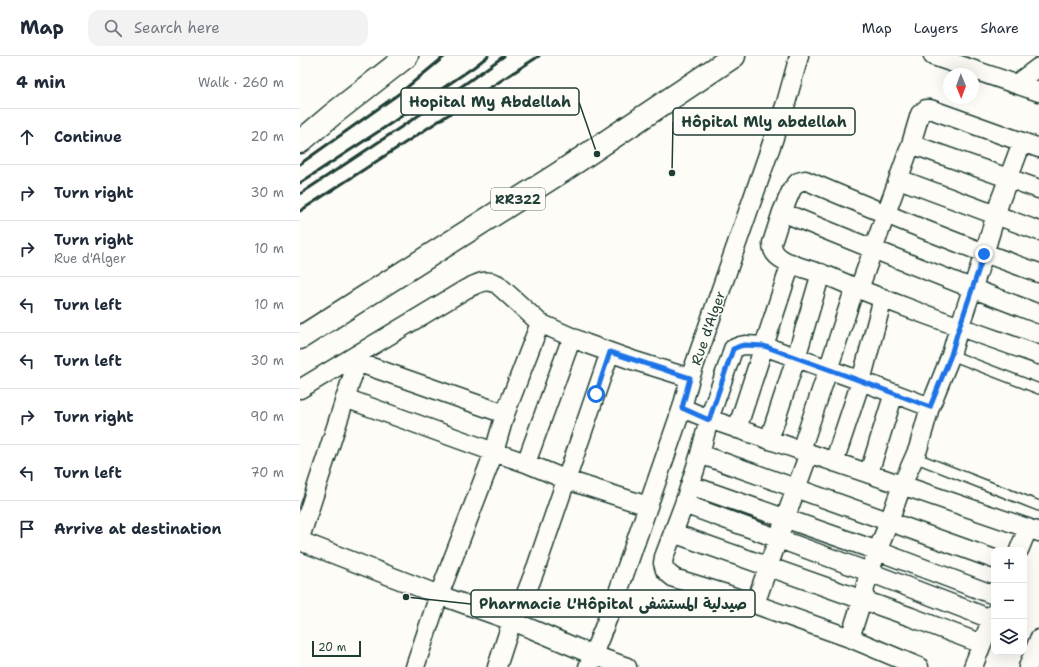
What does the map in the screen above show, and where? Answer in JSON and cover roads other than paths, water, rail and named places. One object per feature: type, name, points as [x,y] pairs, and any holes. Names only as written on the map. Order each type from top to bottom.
[{"type":"main road","points":[[300,142],[407,56]]},
{"type":"main road","name":"RR322","points":[[300,338],[561,172],[734,56]]},
{"type":"street","name":"Rue d'Alger","points":[[590,661],[617,595],[682,408],[690,378],[786,103],[799,56]]},
{"type":"street","points":[[932,56],[1039,92]]},
{"type":"street","points":[[1016,84],[1039,67]]},
{"type":"street","points":[[755,604],[796,488],[828,370],[857,288],[874,250],[920,114],[927,109],[1039,148]]},
{"type":"street","points":[[850,638],[869,572],[902,485],[918,449],[930,407],[951,355],[959,326],[1008,179],[1022,142]]},
{"type":"street","points":[[911,144],[1039,189]]},
{"type":"street","points":[[899,179],[1039,231]]},
{"type":"street","points":[[1039,273],[984,254],[886,215],[805,180],[798,182],[792,189],[782,212],[772,243],[773,252],[779,258],[1039,355]]},
{"type":"street","points":[[782,212],[972,289],[1039,314]]},
{"type":"street","points":[[737,429],[791,263]]},
{"type":"street","points":[[769,440],[822,273]]},
{"type":"street","points":[[300,389],[359,358],[466,289],[485,281],[491,281],[497,284],[540,323],[587,344],[690,378]]},
{"type":"street","points":[[834,462],[861,381],[883,298]]},
{"type":"street","points":[[415,667],[439,594],[494,452],[506,414],[540,323]]},
{"type":"street","points":[[526,463],[572,337]]},
{"type":"street","points":[[919,667],[850,638],[723,593],[674,578],[668,574],[664,567],[664,557],[684,504],[709,420],[733,349],[745,345],[764,346],[930,407]]},
{"type":"street","points":[[497,667],[537,565],[610,352]]},
{"type":"street","points":[[359,358],[300,540],[514,622],[590,661],[627,667]]},
{"type":"street","points":[[359,358],[506,414]]},
{"type":"street","points":[[869,473],[894,393]]},
{"type":"street","points":[[345,398],[526,463],[567,480],[648,506]]},
{"type":"street","points":[[682,408],[709,420],[1036,528],[1021,547]]},
{"type":"street","points":[[700,454],[991,557]]},
{"type":"street","points":[[690,485],[878,551],[991,594]]},
{"type":"street","points":[[684,504],[991,615]]},
{"type":"street","points":[[673,533],[982,644]]},
{"type":"street","points":[[973,667],[992,619]]},
{"type":"street","points":[[1028,667],[1039,639]]},
{"type":"lane","points":[[951,355],[1039,388]]},
{"type":"lane","points":[[914,457],[1039,506]]},
{"type":"railway","points":[[300,164],[400,93],[445,56]]},
{"type":"railway","points":[[300,183],[390,124],[488,56]]},
{"type":"railway","points":[[300,194],[448,96],[504,56]]},
{"type":"railway","points":[[300,211],[539,56]]},
{"type":"place","name":"Hopital My Abdellah","points":[[597,154]]},
{"type":"place","name":"Hôpital Mly abdellah","points":[[672,173]]},
{"type":"place","name":"Pharmacie L'Hôpital صيدلية المستشفى","points":[[406,597]]}]
